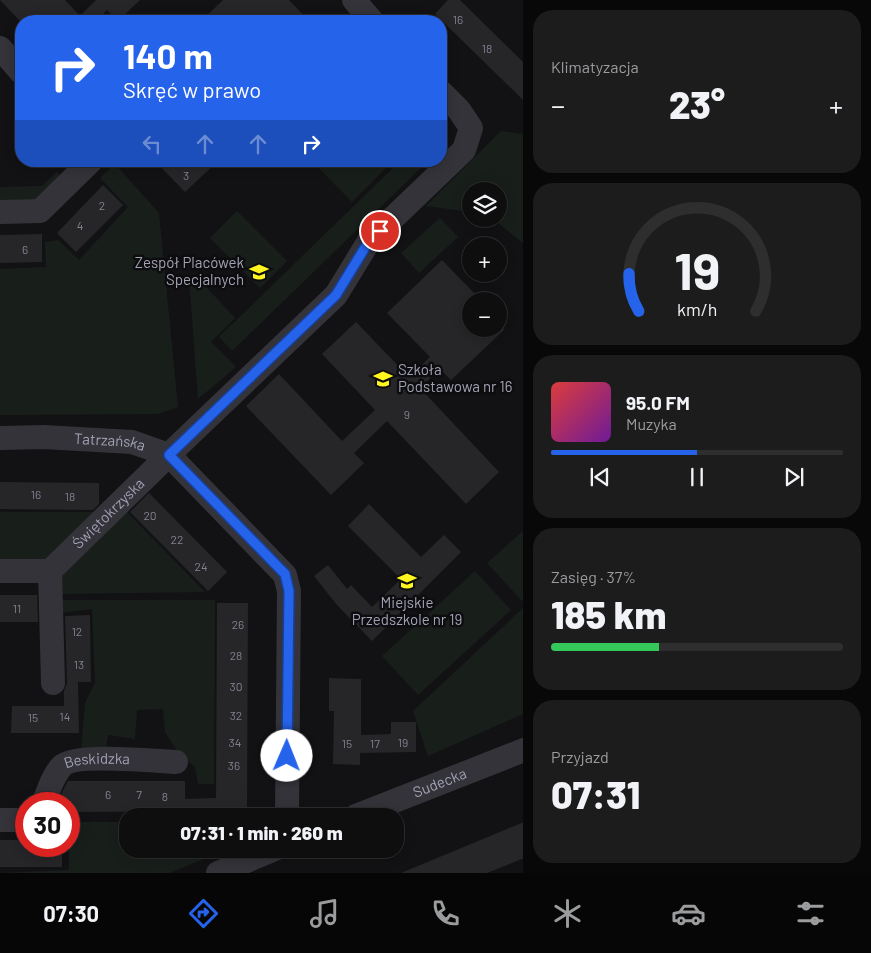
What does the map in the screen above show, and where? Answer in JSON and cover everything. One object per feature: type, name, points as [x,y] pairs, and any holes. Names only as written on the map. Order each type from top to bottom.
[{"type":"street","points":[[354,0],[367,15]]},
{"type":"street","points":[[0,48],[15,65]]},
{"type":"street","name":"Świętokrzyska","points":[[447,98],[459,110],[471,128],[464,150],[447,166]]},
{"type":"street","points":[[0,212],[40,211],[85,167]]},
{"type":"street","name":"Świętokrzyska","points":[[50,571],[336,295],[369,241],[446,167]]},
{"type":"street","name":"Tatrzańska","points":[[0,438],[44,437],[132,442],[169,455],[285,574],[289,591],[286,808]]},
{"type":"street","points":[[0,571],[50,571],[53,683]]},
{"type":"street","name":"Sudecka","points":[[376,808],[523,750]]},
{"type":"street","name":"Beskidzka","points":[[48,792],[60,767],[66,763],[101,759],[176,762]]},
{"type":"street","points":[[0,820],[15,820]]},
{"type":"street","points":[[218,873],[254,858]]},
{"type":"shaded area","points":[[501,131],[523,134],[523,243],[503,227],[507,227],[507,182],[462,182],[462,211],[426,206]]},
{"type":"shaded area","points":[[112,167],[118,167],[159,213],[178,407],[157,414],[0,415],[0,269],[46,267],[45,242],[58,240],[79,260],[128,207],[100,178]]},
{"type":"shaded area","points":[[318,167],[387,167],[352,202]]},
{"type":"shaded area","points":[[394,167],[422,167],[232,351],[219,337]]},
{"type":"shaded area","points":[[57,172],[74,188],[59,201],[0,206],[0,187],[42,186]]},
{"type":"shaded area","points":[[237,211],[287,261],[260,288],[210,238]]},
{"type":"shaded area","points":[[440,218],[458,237],[419,273],[401,253]]},
{"type":"shaded area","points":[[196,276],[235,318],[211,342],[236,367],[198,399],[189,277]]},
{"type":"shaded area","points":[[124,509],[205,592],[58,594],[58,574]]},
{"type":"shaded area","points":[[0,512],[105,512],[47,567],[0,567]]},
{"type":"shaded area","points":[[523,531],[523,602],[487,563]]},
{"type":"shaded area","points":[[475,571],[511,610],[418,695],[382,656]]},
{"type":"shaded area","points":[[62,600],[215,600],[214,784],[198,784],[195,767],[179,754],[165,732],[163,709],[137,710],[135,739],[108,735],[105,752],[81,752],[85,703],[95,683],[92,609],[62,613]]},
{"type":"shaded area","points":[[523,608],[523,714],[428,756],[413,711]]},
{"type":"shaded area","points":[[80,822],[119,822],[119,858],[206,858],[169,873],[0,873],[69,870],[69,857],[80,857]]},
{"type":"building","points":[[0,0],[65,0],[79,15],[15,15]]},
{"type":"building","points":[[96,0],[140,0],[124,15],[112,15],[107,10],[102,15],[81,15]]},
{"type":"building","points":[[223,0],[289,0],[303,15],[207,15]]},
{"type":"building","points":[[448,0],[460,0],[523,62],[523,100],[447,26],[447,15],[435,14]]},
{"type":"building","points":[[161,167],[212,167],[185,192]]},
{"type":"building","points":[[103,185],[123,205],[76,252],[57,233]]},
{"type":"building","points":[[42,234],[42,262],[0,263],[0,235]]},
{"type":"building","points":[[442,260],[473,292],[462,292],[462,337],[497,337],[451,380],[440,369],[420,388],[499,472],[466,504],[387,421],[354,453],[364,463],[331,495],[246,406],[279,374],[342,441],[375,410],[322,354],[356,322],[409,377],[430,357],[387,313]]},
{"type":"building","points":[[0,482],[99,483],[99,504],[93,510],[0,509]]},
{"type":"building","points":[[149,493],[227,572],[208,591],[130,512]]},
{"type":"building","points":[[369,504],[421,557],[444,535],[461,552],[372,641],[337,605],[314,576],[328,565],[347,589],[351,585],[372,607],[401,579],[348,526]]},
{"type":"building","points":[[0,595],[37,595],[38,622],[0,622]]},
{"type":"building","points":[[217,603],[248,603],[247,808],[119,808],[119,812],[80,812],[80,792],[62,792],[68,781],[185,781],[185,799],[216,798]]},
{"type":"building","points":[[90,615],[91,682],[78,682],[79,733],[11,733],[12,706],[64,706],[64,691],[67,683],[65,616]]},
{"type":"building","points":[[329,678],[361,679],[361,735],[391,734],[391,722],[416,722],[416,752],[360,753],[360,765],[333,764],[334,711],[329,711]]},
{"type":"building","points":[[523,822],[523,858],[487,873],[401,873]]},
{"type":"building","points":[[0,840],[15,840],[15,857],[62,857],[62,867],[0,867]]},
{"type":"place","name":"Zespół Placówek Specjalnych","points":[[259,272]]},
{"type":"place","name":"Szkoła Podstawowa nr 16","points":[[383,379]]},
{"type":"place","name":"Miejskie Przedszkole nr 19","points":[[407,581]]},
{"type":"route","points":[[287,756],[289,591],[285,574],[169,455],[336,295],[369,241],[380,231]]}]
